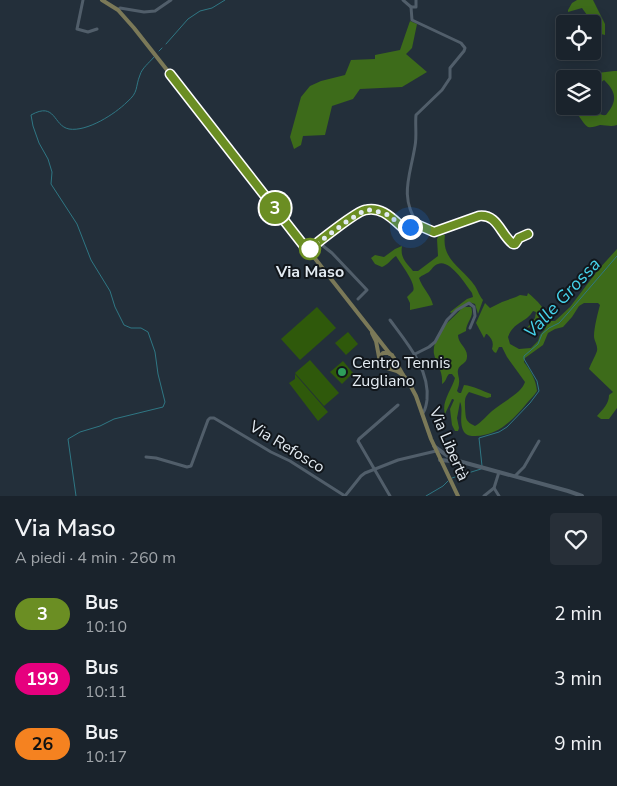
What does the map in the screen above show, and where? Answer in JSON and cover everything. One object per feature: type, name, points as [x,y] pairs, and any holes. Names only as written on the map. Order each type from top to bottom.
[{"type":"main road","points":[[102,0],[118,10],[134,28],[394,358],[393,364],[387,368]]},
{"type":"main road","points":[[368,326],[376,341],[380,364],[403,374]]},
{"type":"main road","points":[[380,357],[383,353],[390,354]]},
{"type":"main road","name":"Via Libertà","points":[[394,358],[416,396],[436,451],[458,496]]},
{"type":"street","points":[[84,0],[77,29],[88,32],[97,29]]},
{"type":"street","points":[[118,10],[120,8],[144,12],[155,11],[171,0]]},
{"type":"street","points":[[403,0],[410,7],[412,20],[461,43],[465,48],[450,68],[450,78],[442,90],[416,115],[415,144],[406,192],[411,212],[418,225]]},
{"type":"street","points":[[410,7],[416,7],[416,0]]},
{"type":"street","points":[[308,251],[365,210],[389,215],[402,227],[418,225],[434,232],[461,222],[485,216],[490,217],[513,244],[519,238],[528,234]]},
{"type":"street","points":[[318,242],[332,253],[366,290],[358,299]]},
{"type":"street","points":[[415,354],[435,342],[447,320],[457,310],[469,303],[474,307],[475,316],[470,328]]},
{"type":"street","points":[[390,320],[419,361],[428,392],[426,409],[422,414]]},
{"type":"street","points":[[390,496],[358,441],[398,405]]},
{"type":"street","name":"Via Refosco","points":[[146,456],[187,467],[191,466],[208,420],[214,418],[271,452],[290,461],[345,496],[361,476],[374,469],[398,460],[436,451]]},
{"type":"street","points":[[514,476],[524,467],[539,441]]},
{"type":"street","points":[[434,446],[453,461]]},
{"type":"street","points":[[440,460],[446,455]]},
{"type":"street","points":[[440,460],[453,461],[499,472],[582,496]]},
{"type":"street","points":[[445,470],[448,463],[453,461]]},
{"type":"street","points":[[484,496],[494,488],[499,472]]},
{"type":"street","points":[[494,488],[499,496]]},
{"type":"green space","points":[[577,0],[593,0],[600,15],[587,15],[582,8],[568,12],[572,3]]},
{"type":"green space","points":[[601,16],[605,24],[605,35],[601,34]]},
{"type":"green space","points":[[410,21],[417,24],[412,48],[406,54],[427,72],[402,87],[360,89],[353,99],[332,106],[325,135],[303,136],[301,145],[294,149],[290,137],[301,97],[310,86],[345,75],[351,60],[375,59],[375,55],[400,50]]},
{"type":"green space","points":[[617,71],[617,125],[588,127],[579,115],[606,115],[614,102],[609,85],[604,80],[601,82],[601,73]]},
{"type":"green space","points":[[441,234],[445,235],[446,251],[475,286],[483,300],[478,314],[475,304],[469,302],[463,307],[471,307],[472,314],[466,331],[458,335],[467,357],[458,370],[459,386],[457,391],[461,393],[464,385],[475,387],[491,394],[491,397],[487,398],[469,392],[466,396],[466,417],[469,423],[475,426],[520,390],[525,382],[502,347],[499,347],[496,353],[494,352],[491,339],[487,334],[484,338],[476,323],[485,303],[490,308],[520,295],[527,296],[528,293],[541,306],[550,321],[555,321],[570,307],[598,270],[617,249],[617,408],[609,419],[601,419],[597,416],[607,404],[609,395],[613,392],[589,369],[597,351],[594,333],[600,305],[598,303],[584,303],[579,306],[563,327],[548,333],[543,345],[525,358],[524,362],[533,376],[537,391],[516,415],[498,430],[483,435],[469,436],[462,428],[460,402],[457,418],[459,428],[458,431],[455,431],[452,425],[450,409],[454,400],[452,399],[445,414],[444,405],[455,378],[452,374],[449,374],[442,384],[442,375],[434,350],[436,341],[443,329],[462,308],[450,312],[467,299],[473,297],[472,293],[462,279],[448,265],[438,264],[419,278],[433,305],[410,310],[410,303],[407,297],[413,291],[413,284],[396,256],[382,267],[375,264],[371,258],[375,255],[384,257],[402,246],[404,260],[413,271],[418,271],[438,256],[438,237]],"holes":[[[533,311],[536,312],[535,318],[527,328],[542,323],[547,324],[538,341],[531,348],[519,349],[510,344],[508,337],[513,328]]]},
{"type":"green space","points":[[317,307],[336,328],[300,360],[281,339]]},
{"type":"green space","points":[[348,332],[358,344],[346,355],[335,343]]},
{"type":"green space","points":[[310,360],[339,393],[324,406],[295,373]]},
{"type":"green space","name":"Centro Tennis Zugliano","points":[[343,361],[353,373],[342,384],[330,372]]},
{"type":"green space","points":[[295,374],[328,412],[318,421],[289,383],[295,379]]},
{"type":"waterway","points":[[166,44],[188,19],[200,11],[212,8],[225,0]]},
{"type":"waterway","points":[[159,51],[162,48]]},
{"type":"waterway","points":[[76,496],[68,439],[80,432],[100,426],[114,419],[163,407],[165,402],[155,352],[148,332],[141,328],[131,328],[124,325],[110,291],[91,260],[77,224],[51,184],[52,172],[48,159],[39,143],[31,115],[39,111],[50,112],[60,124],[69,129],[84,128],[92,125],[115,112],[131,98],[135,92],[141,72],[154,57]]},
{"type":"waterway","name":"Valle Grossa","points":[[482,466],[479,438],[499,432],[507,427],[539,391],[537,381],[524,356],[538,344],[542,334],[559,323],[617,256]]},
{"type":"waterway","name":"Valle Grossa","points":[[452,478],[481,469]]},
{"type":"waterway","points":[[426,496],[448,481]]},
{"type":"bus line","name":"3","points":[[170,74],[308,251],[334,230],[365,210],[382,212],[389,215],[405,228],[418,225],[434,232],[479,216],[490,217],[513,244],[519,238],[528,234]]},
{"type":"place","name":"Via Maso","points":[[310,249]]},
{"type":"place","name":"Centro Tennis Zugliano","points":[[342,372]]},
{"type":"route","points":[[310,249],[365,210],[382,212],[389,215],[402,227],[410,227]]}]
